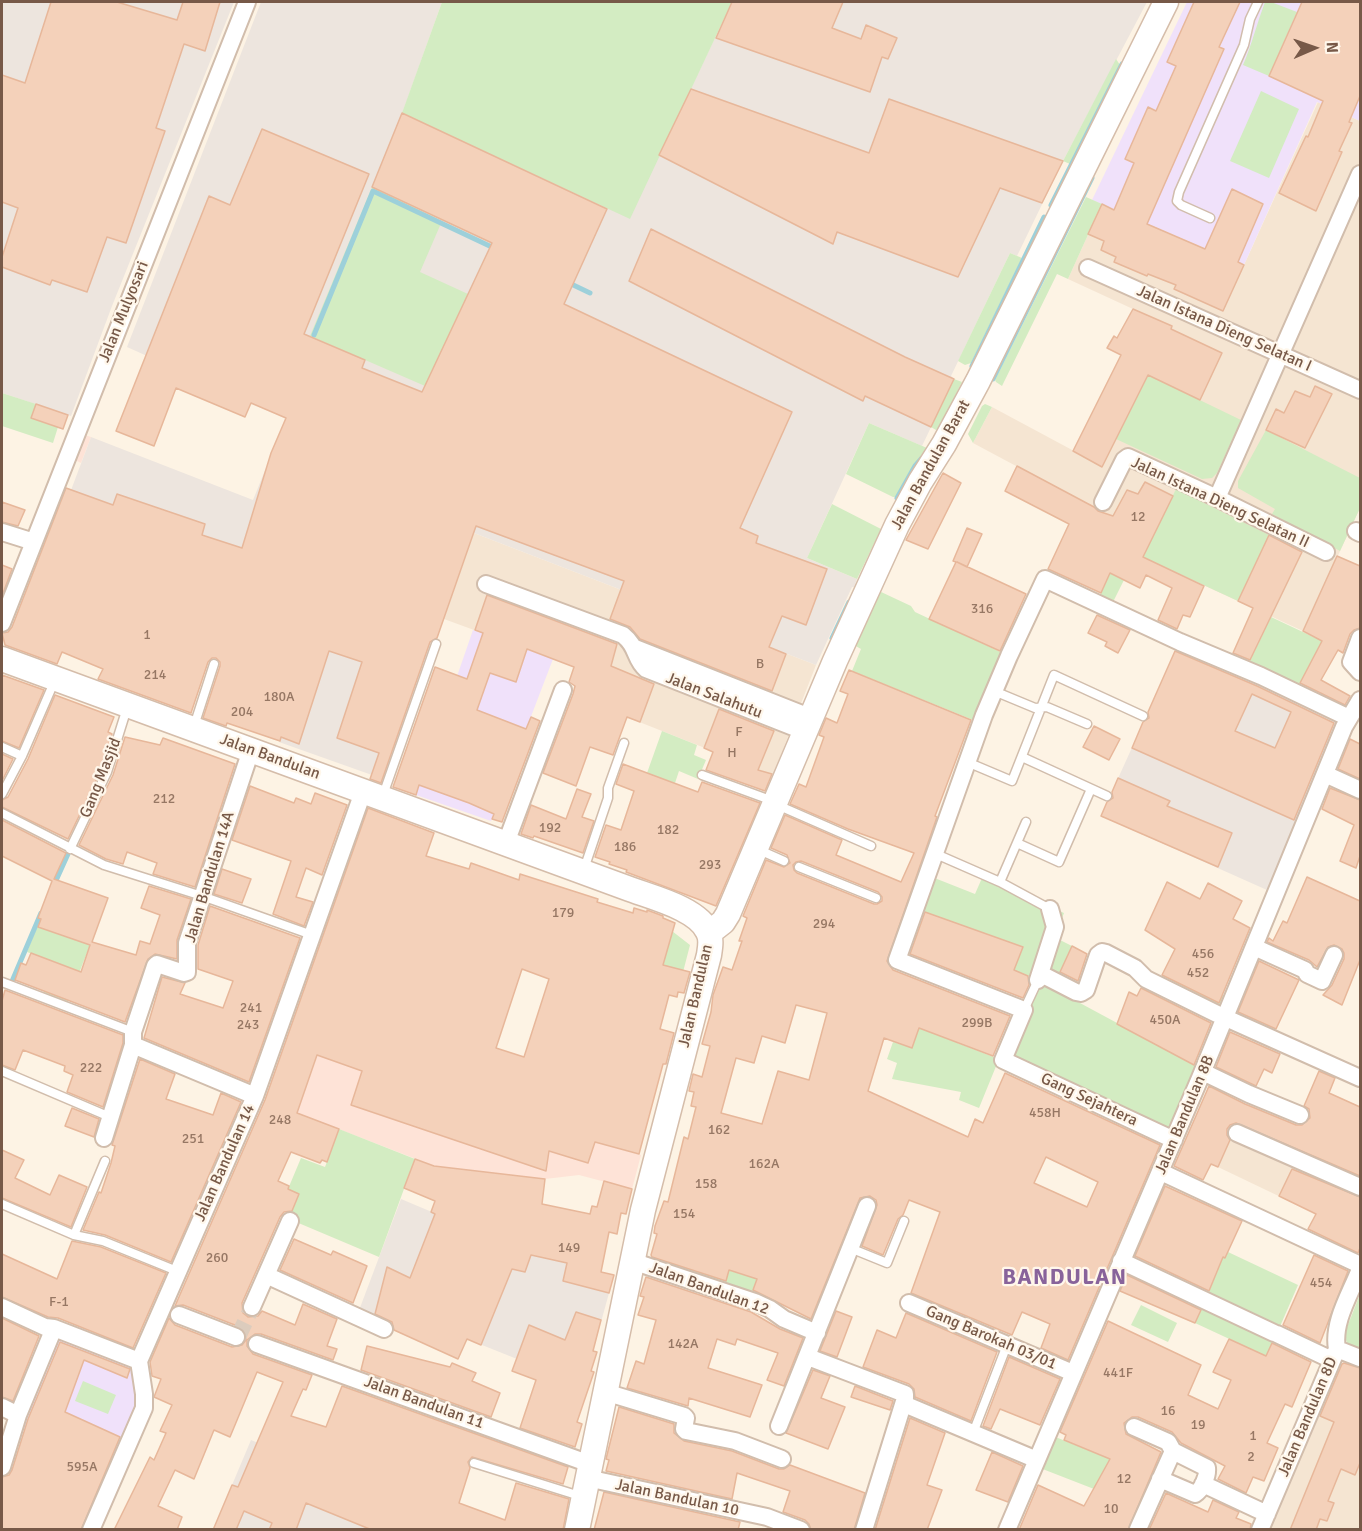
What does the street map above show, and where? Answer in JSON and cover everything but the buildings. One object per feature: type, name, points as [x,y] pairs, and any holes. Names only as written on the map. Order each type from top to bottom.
[{"type":"main road","name":"Jalan Bandulan Barat","points":[[709,933],[728,914],[833,665],[897,525],[978,381],[1166,2]]},
{"type":"main road","name":"Jalan Bandulan","points":[[2,659],[684,910],[696,917],[709,933],[711,944],[709,956],[653,1170],[577,1530]]},
{"type":"street","name":"Jalan Mulyosari","points":[[2,623],[66,455],[247,2]]},
{"type":"street","points":[[1217,498],[1360,174]]},
{"type":"street","name":"Jalan Istana Dieng Selatan I","points":[[1088,268],[1360,390]]},
{"type":"street","name":"Jalan Istana Dieng Selatan II","points":[[1103,502],[1124,460],[1128,457],[1326,552]]},
{"type":"street","points":[[2,531],[34,542]]},
{"type":"street","points":[[1024,1010],[897,960],[900,934],[936,854],[966,762],[994,691],[1046,579],[1349,718]]},
{"type":"street","name":"Jalan Salahutu","points":[[486,584],[623,635],[632,642],[635,648],[809,725]]},
{"type":"street","points":[[1360,638],[1351,662],[1360,672]]},
{"type":"street","points":[[506,843],[563,690]]},
{"type":"street","name":"Jalan Bandulan 8B","points":[[1007,1529],[1161,1172],[1325,774],[1349,718],[1360,700]]},
{"type":"street","name":"Jalan Bandulan 14A","points":[[104,1138],[155,966],[160,965],[184,974],[187,972],[187,943],[251,750]]},
{"type":"street","points":[[1325,774],[1360,790]]},
{"type":"street","name":"Jalan Bandulan 14","points":[[139,1361],[169,1311],[177,1271],[224,1170],[255,1096],[312,935],[373,795]]},
{"type":"street","points":[[1050,909],[1054,927],[1040,977],[1081,993],[1086,990],[1098,955],[1102,952],[1106,953],[1136,968],[1146,979],[1225,1018],[1360,1078]]},
{"type":"street","points":[[1254,947],[1305,970],[1307,974],[1323,981],[1334,955]]},
{"type":"street","name":"Gang Sejahtera","points":[[1024,1010],[1003,1060],[1174,1140]]},
{"type":"street","points":[[133,1038],[255,1096]]},
{"type":"street","points":[[1203,1072],[1300,1115]]},
{"type":"street","points":[[1237,1133],[1360,1187]]},
{"type":"street","points":[[1161,1172],[1360,1267]]},
{"type":"street","points":[[779,1426],[867,1206]]},
{"type":"street","points":[[252,1307],[290,1221]]},
{"type":"street","points":[[1121,1261],[1276,1333],[1335,1354],[1360,1359]]},
{"type":"street","name":"Jalan Bandulan 12","points":[[632,1262],[755,1302],[784,1319],[817,1333]]},
{"type":"street","name":"Jalan Bandulan 8D","points":[[1263,1522],[1335,1354],[1337,1326],[1360,1267]]},
{"type":"street","points":[[266,1275],[384,1329]]},
{"type":"street","name":"Gang Barokah 03/01","points":[[909,1304],[1073,1373]]},
{"type":"street","points":[[2,1307],[45,1327],[54,1328],[139,1361],[144,1408],[91,1530]]},
{"type":"street","points":[[169,1311],[236,1336]]},
{"type":"street","points":[[2,1467],[18,1415],[54,1328]]},
{"type":"street","name":"Jalan Bandulan 11","points":[[257,1344],[587,1480]]},
{"type":"street","points":[[807,1358],[903,1392],[906,1398],[864,1530]]},
{"type":"street","points":[[605,1392],[684,1416],[686,1418],[684,1429],[687,1431],[735,1441],[782,1459]]},
{"type":"street","points":[[904,1404],[1037,1460]]},
{"type":"street","points":[[2,1407],[18,1415]]},
{"type":"street","points":[[1134,1426],[1168,1442],[1173,1450],[1207,1468],[1208,1472],[1196,1494],[1160,1479]]},
{"type":"street","points":[[1138,1529],[1173,1450]]},
{"type":"street","name":"Jalan Bandulan 10","points":[[587,1480],[766,1517],[801,1530]]},
{"type":"street","points":[[1203,1484],[1263,1522]]},
{"type":"lane","points":[[1210,218],[1181,205],[1177,201],[1179,192],[1245,45],[1250,20],[1258,2]]},
{"type":"lane","points":[[373,795],[436,644]]},
{"type":"lane","points":[[193,729],[214,664]]},
{"type":"lane","points":[[966,762],[1012,780],[1053,675],[1143,716]]},
{"type":"lane","points":[[2,794],[22,756],[55,679]]},
{"type":"lane","points":[[994,691],[1035,708],[1047,707],[1088,724]]},
{"type":"lane","name":"Gang Masjid","points":[[70,849],[107,772],[128,705]]},
{"type":"lane","points":[[583,872],[624,743]]},
{"type":"lane","points":[[2,747],[22,756]]},
{"type":"lane","points":[[1022,757],[1107,796]]},
{"type":"lane","points":[[702,775],[776,803],[871,846]]},
{"type":"lane","points":[[1017,843],[1059,862],[1091,789]]},
{"type":"lane","points":[[2,813],[104,865],[202,896],[312,935]]},
{"type":"lane","points":[[1000,882],[1026,822]]},
{"type":"lane","points":[[756,849],[784,861]]},
{"type":"lane","points":[[936,854],[1000,882],[1050,909]]},
{"type":"lane","points":[[799,867],[876,898]]},
{"type":"lane","points":[[1024,1010],[1040,977]]},
{"type":"lane","points":[[8,984],[133,1038]]},
{"type":"lane","points":[[2,1071],[110,1117]]},
{"type":"lane","points":[[74,1235],[105,1161]]},
{"type":"lane","points":[[2,1204],[74,1235],[103,1241],[177,1271]]},
{"type":"lane","points":[[850,1248],[887,1263],[904,1221]]},
{"type":"lane","points":[[973,1433],[1007,1345]]},
{"type":"lane","points":[[474,1464],[587,1480]]},
{"type":"shaded area","points":[[2,2],[234,2],[112,306],[71,416],[2,393]]},
{"type":"shaded area","points":[[261,2],[442,2],[402,114],[659,155],[732,2],[1147,2],[1063,161],[1017,256],[1010,253],[951,376],[954,379],[922,446],[869,423],[807,558],[857,579],[816,665],[474,533],[386,780],[279,742],[296,693],[50,546],[91,437],[253,500],[318,340],[310,337],[279,415],[127,347]]},
{"type":"shaded area","points":[[1187,2],[1360,2],[1360,121],[1317,102],[1244,265],[1092,200]]},
{"type":"shaded area","points":[[1318,102],[1360,121],[1360,508],[1303,631],[1153,562],[1089,505],[973,443],[992,407],[1102,466],[1172,327],[1068,279],[1102,204],[1244,265]]},
{"type":"shaded area","points":[[85,435],[91,437],[81,463],[75,460]]},
{"type":"shaded area","points":[[474,533],[816,665],[773,775],[604,708],[613,681],[444,619]]},
{"type":"shaded area","points":[[473,630],[553,659],[491,821],[416,795]]},
{"type":"shaded area","points":[[1178,646],[1340,717],[1267,890],[1101,816]]},
{"type":"shaded area","points":[[331,1017],[595,1142],[641,1155],[632,1189],[579,1175],[545,1179],[434,1166],[297,1113]]},
{"type":"shaded area","points":[[1250,1097],[1360,1143],[1360,1235],[1218,1167]]},
{"type":"shaded area","points":[[401,1199],[534,1255],[614,1275],[593,1351],[530,1326],[517,1359],[467,1339],[458,1359],[358,1313]]},
{"type":"shaded area","points":[[58,1335],[133,1364],[139,1403],[112,1468],[19,1427]]},
{"type":"shaded area","points":[[1350,1361],[1360,1366],[1360,1529],[1270,1530],[1341,1364]]},
{"type":"shaded area","points":[[251,1440],[337,1475],[417,1529],[213,1530]]},
{"type":"green space","points":[[442,2],[732,2],[630,219],[402,113]]},
{"type":"green space","points":[[1265,2],[1297,12],[1269,76],[1243,65]]},
{"type":"green space","points":[[1116,59],[1120,65],[1070,164],[1063,161]]},
{"type":"green space","points":[[1261,91],[1299,109],[1269,178],[1230,161]]},
{"type":"green space","points":[[372,187],[442,221],[420,272],[468,294],[425,386],[310,336]]},
{"type":"green space","points":[[1086,197],[1102,204],[1068,279],[1057,274],[1002,386],[995,380]]},
{"type":"green space","points":[[1010,253],[1022,258],[971,363],[965,365],[958,361]]},
{"type":"green space","points":[[1148,375],[1241,420],[1217,473],[1212,478],[1202,479],[1116,439]]},
{"type":"green space","points":[[954,379],[962,382],[936,430],[931,427]]},
{"type":"green space","points":[[2,393],[36,404],[31,418],[58,427],[53,443],[2,426]]},
{"type":"green space","points":[[985,404],[992,407],[973,443],[968,434]]},
{"type":"green space","points":[[869,423],[927,448],[914,465],[897,497],[846,474]]},
{"type":"green space","points":[[1266,430],[1360,478],[1360,508],[1340,551],[1272,514],[1275,509],[1238,488],[1238,481]]},
{"type":"green space","points":[[1176,489],[1269,535],[1238,601],[1143,557]]},
{"type":"green space","points":[[832,504],[881,529],[857,579],[807,558]]},
{"type":"green space","points":[[1122,547],[1137,554],[1111,606],[1098,600]]},
{"type":"green space","points":[[879,591],[911,606],[915,612],[1007,655],[978,722],[852,671],[861,649],[854,645]]},
{"type":"green space","points":[[1271,617],[1322,641],[1298,687],[1249,663]]},
{"type":"green space","points":[[662,731],[697,745],[694,755],[706,760],[698,779],[679,771],[675,783],[647,773]]},
{"type":"green space","points":[[932,877],[975,894],[982,878],[1064,913],[1054,937],[1072,946],[1054,989],[1195,1065],[1168,1134],[1013,1058],[1010,1051],[1040,981],[1014,970],[1023,947],[919,910]]},
{"type":"green space","points":[[37,926],[90,945],[67,1004],[43,995],[55,962],[27,952]]},
{"type":"green space","points":[[672,931],[690,945],[682,976],[662,970]]},
{"type":"green space","points":[[1166,967],[1224,996],[1218,1012],[1159,982]]},
{"type":"green space","points":[[919,1028],[999,1059],[979,1108],[959,1100],[961,1092],[892,1079],[897,1063],[887,1059],[893,1042],[912,1047]]},
{"type":"green space","points":[[339,1129],[415,1159],[379,1257],[289,1219],[299,1194],[288,1189],[301,1158],[325,1167]]},
{"type":"green space","points":[[1228,1252],[1298,1285],[1278,1331],[1207,1297],[1223,1257],[1225,1258]]},
{"type":"green space","points":[[665,1258],[718,1267],[744,1275],[775,1269],[763,1301],[662,1268]]},
{"type":"green space","points":[[1360,1294],[1360,1351],[1348,1345],[1344,1335]]},
{"type":"green space","points":[[1204,1303],[1275,1336],[1266,1356],[1195,1323]]},
{"type":"green space","points":[[1141,1305],[1177,1323],[1168,1342],[1131,1325]]},
{"type":"green space","points":[[83,1381],[116,1395],[108,1414],[75,1401]]},
{"type":"green space","points":[[1053,1436],[1110,1459],[1094,1489],[1040,1468]]},
{"type":"waterway","points":[[1051,205],[1122,64]]},
{"type":"waterway","points":[[993,379],[1092,178]]},
{"type":"waterway","points":[[314,335],[373,191],[496,249]]},
{"type":"waterway","points":[[972,366],[1044,217]]},
{"type":"waterway","points":[[567,282],[590,293]]},
{"type":"waterway","points":[[897,498],[922,458]]},
{"type":"waterway","points":[[832,638],[849,602]]},
{"type":"waterway","points":[[54,885],[68,854]]},
{"type":"waterway","points":[[10,986],[41,913]]},
{"type":"tunnel","points":[[238,1337],[252,1307]]},
{"type":"district","name":"BANDULAN","points":[[1065,1278]]}]
